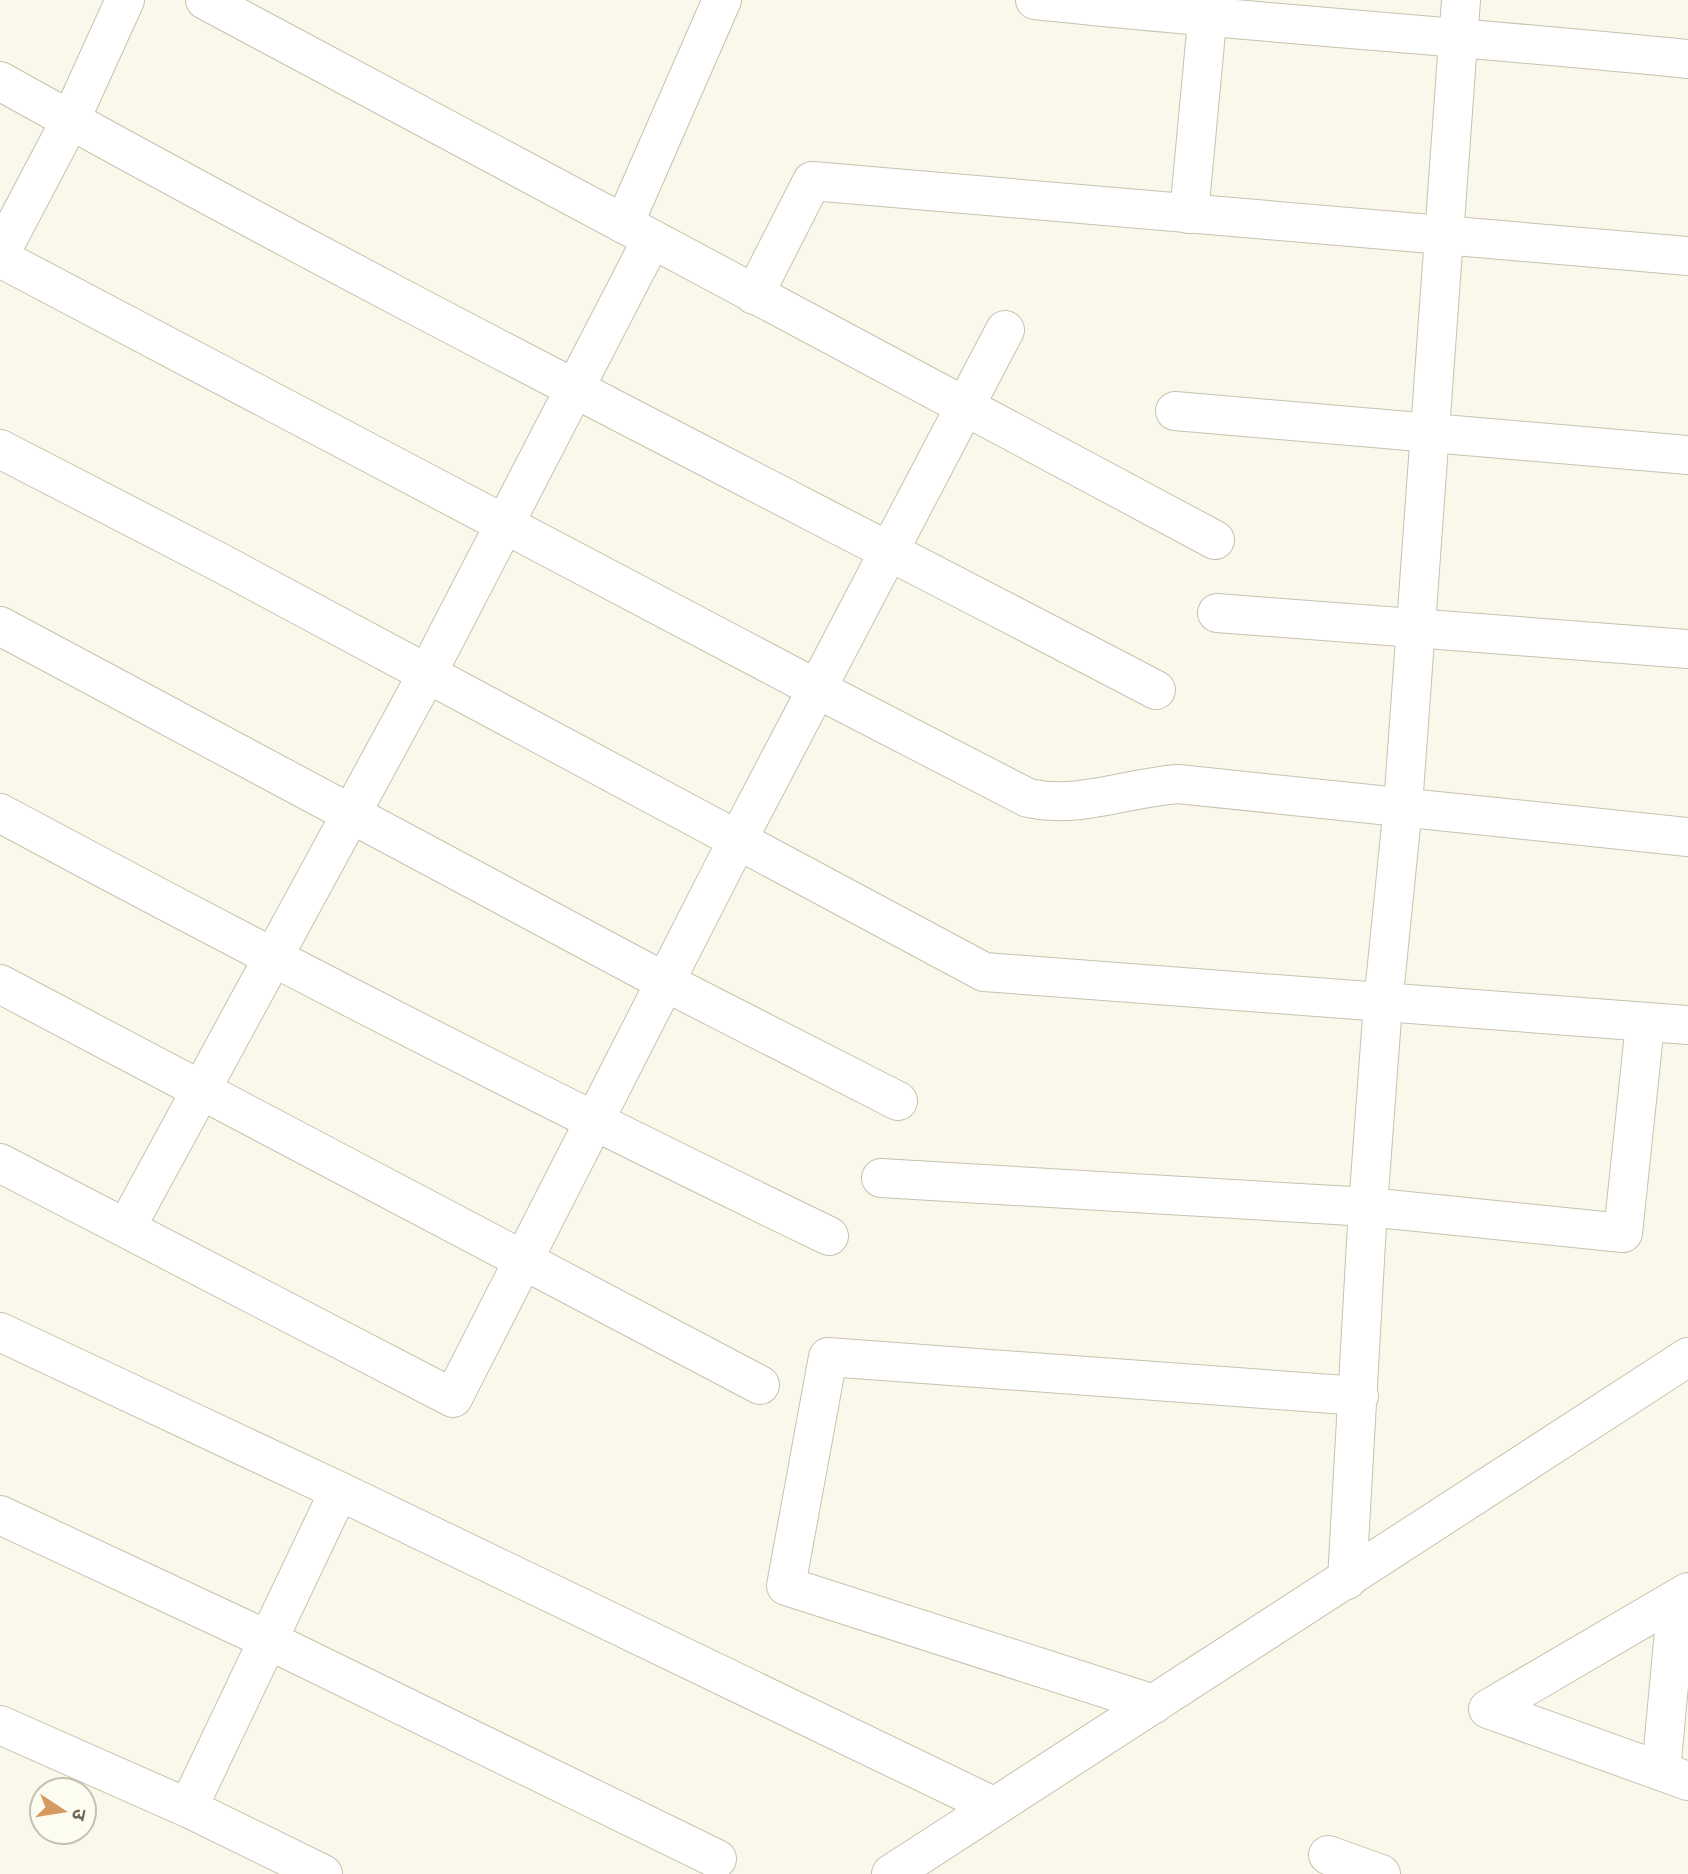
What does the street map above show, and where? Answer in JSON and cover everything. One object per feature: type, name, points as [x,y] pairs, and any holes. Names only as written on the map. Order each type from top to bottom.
[{"type":"street","points":[[125,0],[71,121],[0,256],[1009,790],[1048,802],[1091,801],[1151,786],[1178,784],[1688,837]]},
{"type":"street","points":[[205,0],[1215,540]]},
{"type":"street","points":[[125,1228],[427,674],[575,391],[638,232],[722,0]]},
{"type":"street","points":[[1035,0],[1459,18],[1688,58]]},
{"type":"street","points":[[1189,214],[1208,9]]},
{"type":"street","points":[[1347,1580],[1368,1207],[1383,1004],[1403,806],[1459,18]]},
{"type":"street","points":[[0,81],[575,391],[890,550],[1156,690]]},
{"type":"street","points":[[754,295],[812,181],[1688,256]]},
{"type":"street","points":[[0,1163],[453,1398],[737,841],[1005,331]]},
{"type":"street","points":[[1175,411],[1688,455]]},
{"type":"street","points":[[0,449],[984,972],[1645,1024],[1688,1025]]},
{"type":"street","points":[[1217,613],[1415,626],[1688,649]]},
{"type":"street","points":[[0,626],[665,982],[898,1101]]},
{"type":"street","points":[[0,813],[271,959],[593,1122],[829,1236]]},
{"type":"street","points":[[0,984],[524,1258],[760,1385]]},
{"type":"street","points":[[881,1178],[1368,1207],[1623,1233],[1645,1024]]},
{"type":"street","points":[[0,1332],[339,1491],[993,1806]]},
{"type":"street","points":[[1154,1704],[786,1586],[828,1357],[1359,1396]]},
{"type":"street","points":[[891,1874],[1688,1357]]},
{"type":"street","points":[[188,1808],[339,1491]]},
{"type":"street","points":[[0,1515],[268,1640],[717,1859]]},
{"type":"street","points":[[1682,1596],[1675,1776],[1488,1709],[1682,1596]]},
{"type":"street","points":[[0,1725],[188,1808],[323,1874]]},
{"type":"street","points":[[1328,1855],[1381,1874]]}]
